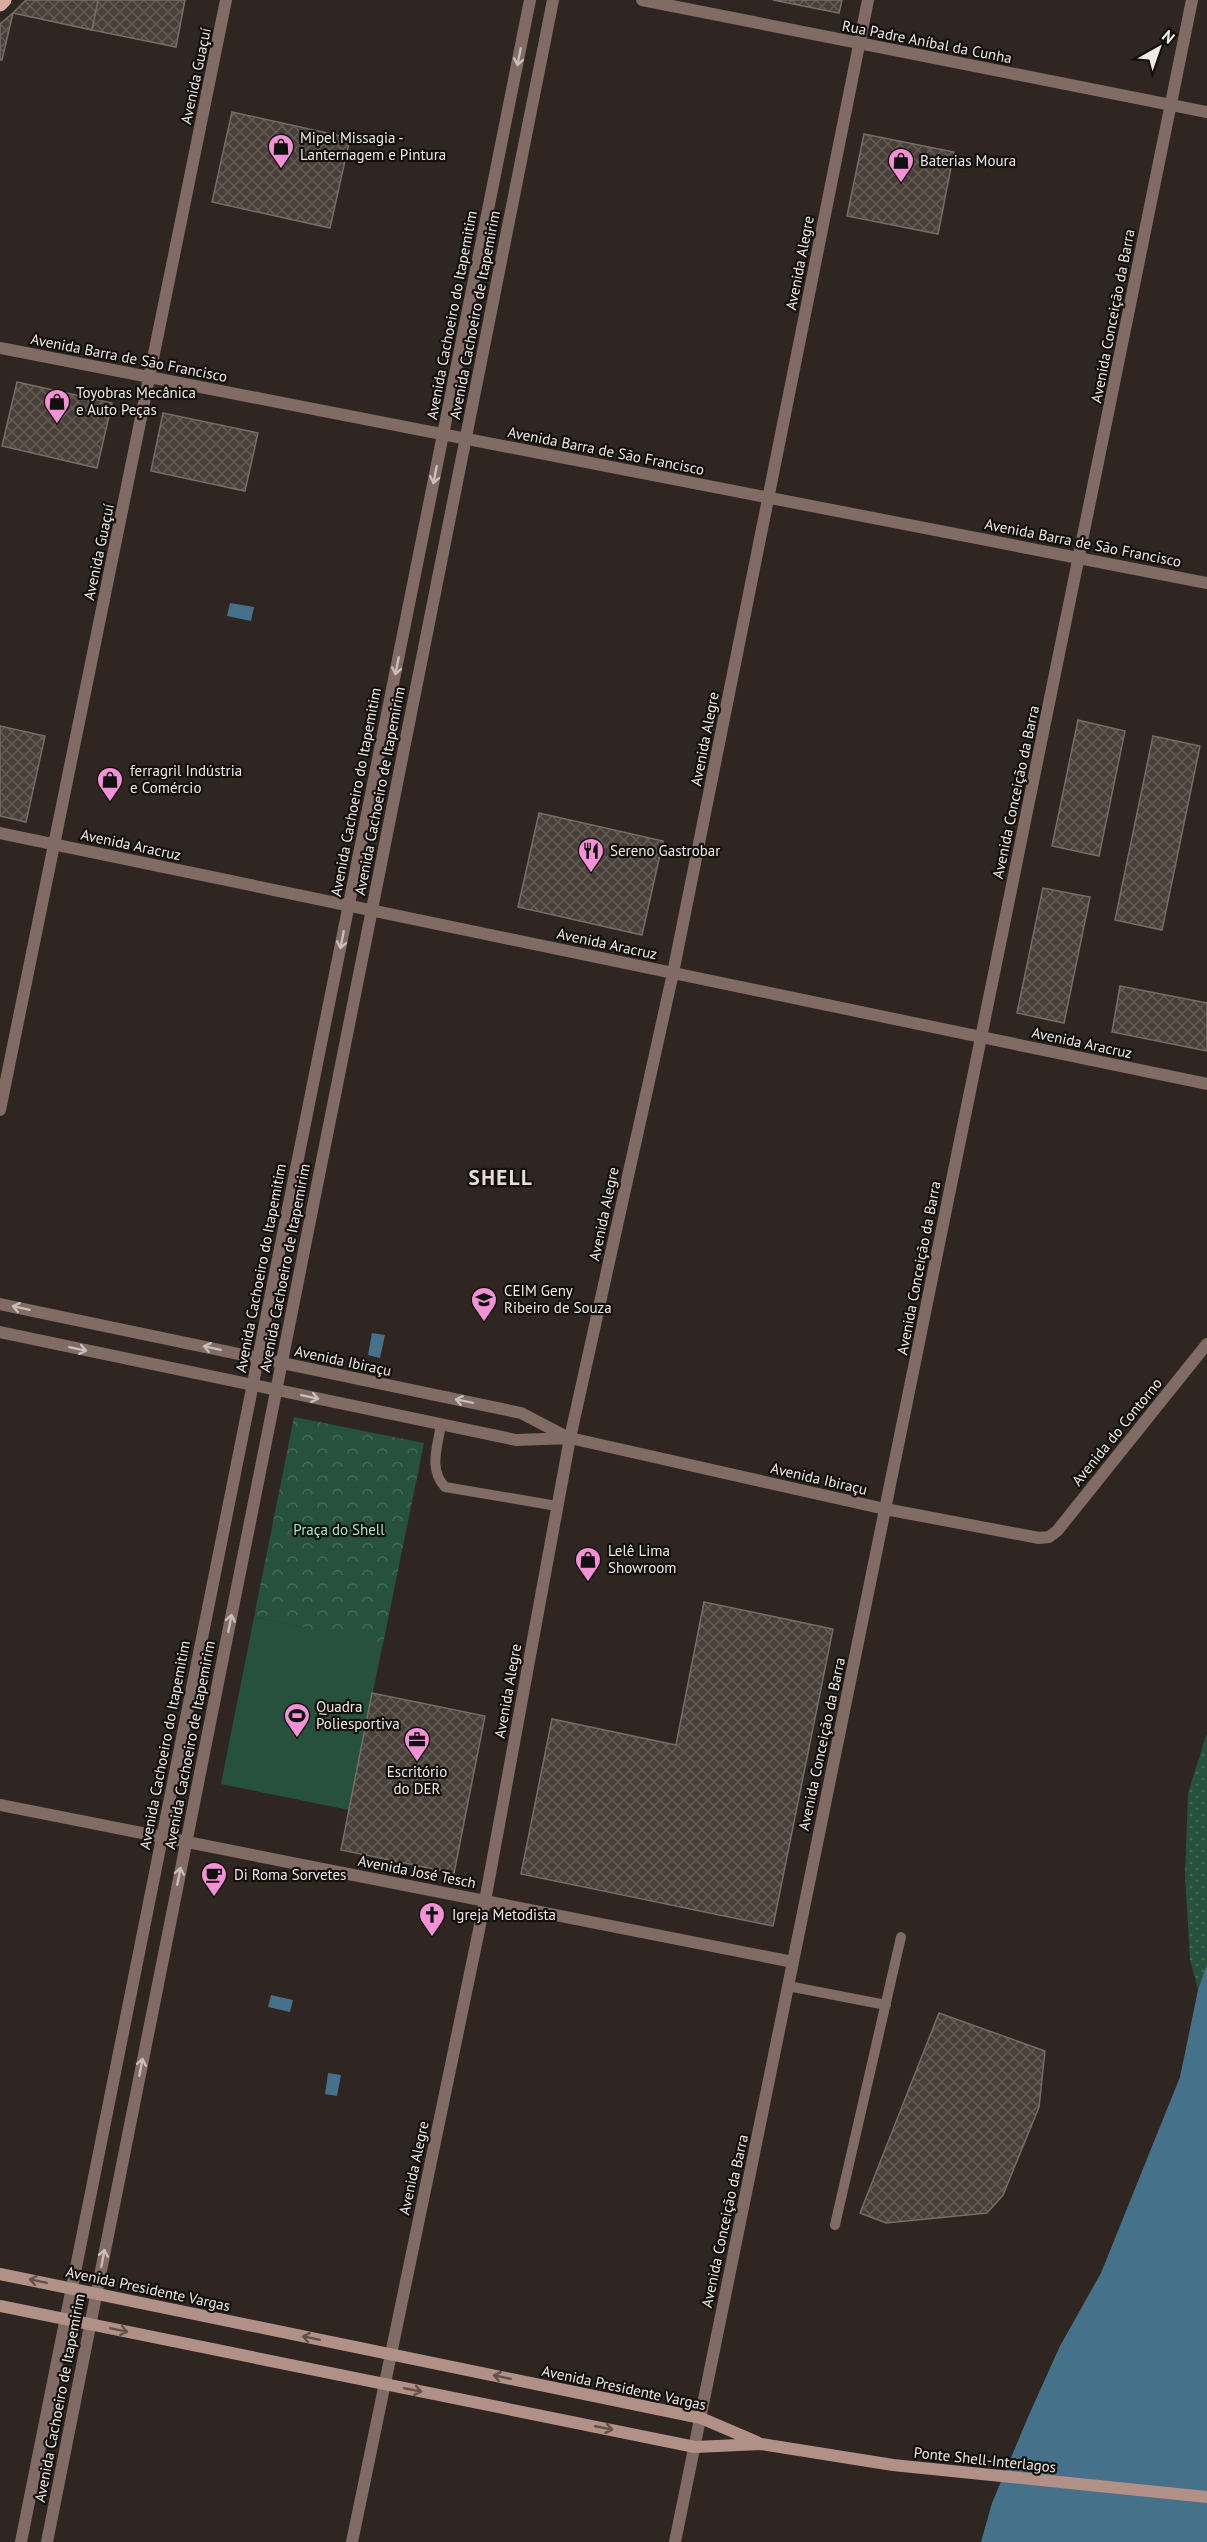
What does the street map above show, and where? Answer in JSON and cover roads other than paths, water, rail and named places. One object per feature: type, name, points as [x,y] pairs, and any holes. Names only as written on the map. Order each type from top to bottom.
[{"type":"main road","points":[[0,4],[4,0]]},
{"type":"main road","name":"Avenida Presidente Vargas","points":[[0,2274],[701,2418],[761,2444]]},
{"type":"main road","points":[[0,2306],[695,2447],[761,2444]]},
{"type":"main road","name":"Ponte Shell-Interlagos","points":[[761,2444],[893,2466],[1207,2497]]},
{"type":"street","name":"Avenida Guaçuí","points":[[0,1110],[226,0]]},
{"type":"street","name":"Avenida Cachoeiro do Itapemitim","points":[[21,2542],[530,0]]},
{"type":"street","name":"Avenida Cachoeiro de Itapemirim","points":[[47,2542],[553,0]]},
{"type":"street","name":"Rua Padre Aníbal da Cunha","points":[[642,0],[1207,112]]},
{"type":"street","name":"Avenida Alegre","points":[[352,2542],[485,1901],[570,1438],[673,973],[868,0]]},
{"type":"street","name":"Avenida Conceição da Barra","points":[[675,2542],[1192,0]]},
{"type":"street","name":"Avenida Barra de São Francisco","points":[[0,348],[1207,583]]},
{"type":"street","name":"Avenida Aracruz","points":[[0,833],[1207,1084]]},
{"type":"street","name":"Avenida Ibiraçu","points":[[0,1304],[521,1413],[570,1438],[885,1509],[1040,1538],[1049,1537]]},
{"type":"street","name":"Avenida Ibiraçu","points":[[0,1332],[516,1440],[570,1438]]},
{"type":"street","name":"Avenida do Contorno","points":[[1049,1537],[1057,1531],[1207,1344]]},
{"type":"street","name":"Avenida José Tesch","points":[[0,1805],[793,1962]]},
{"type":"lane","points":[[441,1424],[435,1466],[436,1478],[445,1487],[557,1506]]},
{"type":"lane","points":[[835,2225],[901,1937]]},
{"type":"lane","points":[[788,1986],[886,2005]]},
{"type":"water","points":[[230,603],[254,607],[251,621],[227,616]]},
{"type":"water","points":[[372,1333],[385,1335],[380,1358],[368,1355]]},
{"type":"water","points":[[1207,1964],[1207,2542],[981,2542],[992,2503],[1028,2417],[1060,2346],[1101,2273],[1180,2077],[1198,1990]]},
{"type":"water","points":[[271,1995],[293,2000],[290,2012],[268,2007]]},
{"type":"water","points":[[328,2073],[341,2075],[337,2096],[325,2094]]},
{"type":"place","name":"Mipel Missagia - Lanternagem e Pintura","points":[[281,170]]},
{"type":"place","name":"Baterias Moura","points":[[901,184]]},
{"type":"place","name":"Toyobras Mecânica e Auto Peças","points":[[57,425]]},
{"type":"place","name":"ferragril Indústria e Comércio","points":[[110,803]]},
{"type":"place","name":"Sereno Gastrobar","points":[[591,874]]},
{"type":"place","name":"CEIM Geny Ribeiro de Souza","points":[[484,1323]]},
{"type":"place","name":"Lelê Lima Showroom","points":[[588,1583]]},
{"type":"place","name":"Quadra Poliesportiva","points":[[297,1739]]},
{"type":"place","name":"Escritório do DER","points":[[417,1763]]},
{"type":"place","name":"Di Roma Sorvetes","points":[[214,1898]]},
{"type":"place","name":"Igreja Metodista","points":[[432,1938]]},
{"type":"district","name":"SHELL","points":[[501,1178]]},
{"type":"park label","name":"Praça do Shell","points":[[339,1530]]}]
